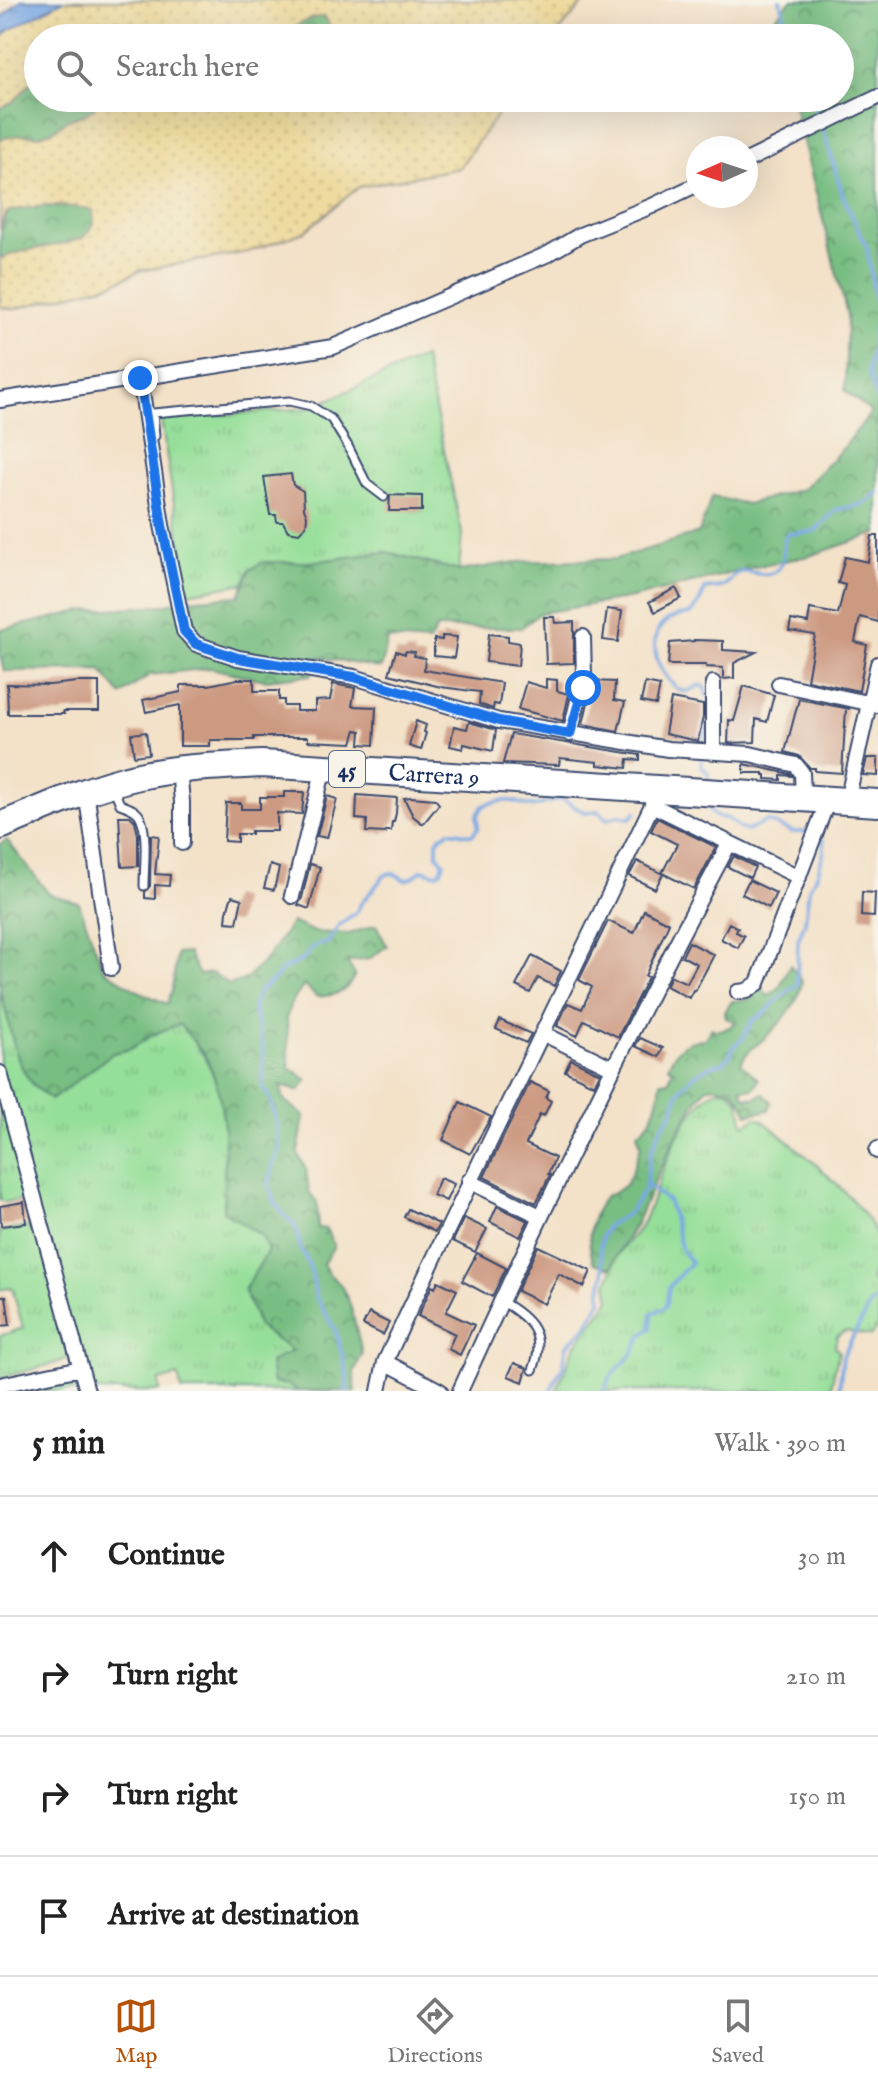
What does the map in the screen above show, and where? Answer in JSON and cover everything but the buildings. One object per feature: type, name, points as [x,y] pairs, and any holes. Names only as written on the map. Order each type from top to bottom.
[{"type":"highway","name":"Carrera 9","points":[[0,826],[112,783],[179,769],[262,764],[653,797],[709,793],[878,803]]},
{"type":"street","points":[[854,109],[878,97]]},
{"type":"street","points":[[758,155],[847,112]]},
{"type":"street","points":[[0,400],[333,347],[548,254],[580,235],[686,189]]},
{"type":"street","points":[[140,378],[162,525],[184,631],[196,644],[238,658],[354,677],[499,721],[668,749],[750,754],[796,765],[826,800]]},
{"type":"street","points":[[570,734],[584,676],[583,637]]},
{"type":"street","points":[[738,992],[747,991],[758,983],[826,800],[873,704],[878,664]]},
{"type":"street","points":[[713,683],[713,751]]},
{"type":"street","points":[[779,684],[873,704]]},
{"type":"street","points":[[292,896],[324,768]]},
{"type":"street","points":[[179,769],[182,843]]},
{"type":"street","points":[[86,791],[111,968]]},
{"type":"street","points":[[379,1391],[385,1362],[469,1181],[544,1034],[653,797],[729,844],[799,877]]},
{"type":"street","points":[[460,1391],[540,1216],[667,960],[729,844]]},
{"type":"street","points":[[544,1034],[613,1068]]},
{"type":"street","points":[[0,1073],[87,1391]]},
{"type":"street","points":[[469,1181],[540,1216]]},
{"type":"street","points":[[385,1362],[440,1391]]},
{"type":"street","points":[[0,1385],[81,1368]]},
{"type":"lane","points":[[162,525],[153,413],[289,401],[311,406],[331,419],[367,484],[384,497]]},
{"type":"lane","points":[[112,783],[120,804],[132,808],[141,816],[144,886]]},
{"type":"lane","points":[[501,1301],[529,1320],[534,1329],[538,1350],[533,1370]]},
{"type":"green space","points":[[791,0],[878,0],[878,533],[809,556],[632,598],[540,613],[521,628],[437,628],[429,642],[388,639],[381,668],[318,657],[311,675],[265,680],[210,668],[150,675],[121,695],[101,670],[4,671],[0,655],[0,630],[82,611],[239,596],[250,570],[263,562],[311,562],[387,552],[459,571],[516,562],[616,559],[699,533],[712,497],[747,504],[803,489],[845,446],[871,412],[845,391],[847,315],[796,112],[854,112],[854,24],[769,24]]},
{"type":"green space","points":[[314,16],[325,17],[329,24],[298,24]]},
{"type":"green space","points":[[24,90],[24,112],[89,112],[38,136],[20,135],[0,139],[0,109]]},
{"type":"green space","points":[[60,206],[94,210],[94,224],[83,238],[0,258],[2,228],[9,211]]},
{"type":"green space","points":[[424,357],[462,533],[459,571],[387,552],[311,562],[263,562],[250,570],[244,583],[188,593],[161,420],[310,408]]},
{"type":"green space","points":[[7,840],[49,894],[79,903],[103,969],[136,990],[167,1004],[177,954],[188,953],[199,975],[212,973],[229,985],[246,979],[267,958],[292,922],[314,932],[349,934],[376,925],[387,946],[369,959],[347,962],[355,975],[344,990],[317,997],[304,985],[290,1005],[287,1017],[289,1068],[308,1080],[298,1091],[281,1086],[283,1099],[304,1116],[298,1154],[306,1169],[309,1192],[317,1202],[318,1228],[326,1229],[334,1246],[323,1264],[341,1285],[355,1324],[362,1354],[354,1373],[355,1391],[299,1391],[289,1385],[273,1383],[270,1362],[292,1351],[259,1327],[244,1290],[268,1251],[262,1236],[223,1211],[224,1133],[219,1094],[206,1058],[179,1024],[154,1034],[130,1049],[113,1053],[51,1100],[25,1073],[0,992],[0,844]]},
{"type":"green space","points":[[790,965],[802,981],[798,996],[784,1018],[748,1052],[741,1064],[759,1079],[753,1089],[741,1088],[745,1097],[755,1098],[763,1093],[772,1102],[769,1110],[748,1114],[733,1091],[707,1087],[677,1135],[635,1226],[611,1268],[594,1263],[590,1237],[596,1212],[605,1196],[625,1185],[631,1175],[641,1146],[637,1133],[652,1117],[661,1081],[668,1082],[673,1070],[668,1066],[674,1055],[686,1044],[703,1040],[712,1028],[715,1031],[728,1028],[736,1022],[726,1018],[725,1012],[732,1001],[749,1000],[755,988],[761,986],[768,996],[779,988]]},
{"type":"green space","points":[[0,992],[25,1073],[51,1100],[113,1053],[130,1049],[179,1023],[196,1044],[213,1075],[223,1113],[223,1211],[262,1236],[268,1251],[244,1290],[259,1327],[293,1352],[289,1385],[299,1391],[182,1391],[178,1376],[159,1381],[160,1391],[94,1391],[87,1358],[80,1353],[0,1378],[0,1336],[23,1328],[12,1287],[0,1290],[0,1231],[37,1226],[32,1199],[0,1200]]},
{"type":"green space","points":[[726,1088],[739,1101],[744,1125],[756,1118],[762,1120],[842,1189],[868,1220],[877,1242],[878,1266],[870,1280],[878,1286],[878,1326],[871,1336],[846,1331],[837,1336],[835,1347],[839,1351],[830,1391],[556,1391],[575,1346],[610,1300],[607,1283],[615,1261],[644,1220],[677,1137],[696,1108],[711,1094]]},
{"type":"green space","points":[[79,1373],[83,1391],[0,1391]]},
{"type":"sand","points":[[64,0],[586,0],[566,24],[329,24],[325,17],[319,17],[300,24],[24,24],[24,90],[0,109],[0,39],[9,30]]},
{"type":"sand","points":[[499,112],[459,168],[359,187],[304,232],[248,252],[139,271],[112,284],[14,309],[0,307],[0,258],[83,238],[94,224],[93,210],[40,206],[9,211],[3,218],[0,230],[0,139],[20,135],[38,136],[86,114]]},
{"type":"water","points":[[21,0],[64,0],[9,30],[0,39],[0,19]]},
{"type":"waterway","points":[[780,0],[786,24]]},
{"type":"waterway","points":[[816,112],[819,120]]},
{"type":"waterway","points":[[823,129],[843,196],[867,248],[877,314],[868,372],[878,403]]},
{"type":"waterway","points":[[707,696],[705,687],[700,685],[689,691],[674,686],[660,666],[655,642],[665,622],[691,614],[705,589],[724,586],[738,573],[766,574],[776,571],[781,565],[787,534],[816,530],[836,510],[864,504],[878,493]]},
{"type":"waterway","points":[[702,746],[706,725]]},
{"type":"waterway","points":[[701,755],[701,765],[708,773],[709,783]]},
{"type":"waterway","points":[[347,1391],[347,1375],[335,1330],[316,1297],[312,1274],[301,1251],[296,1227],[275,1202],[269,1186],[279,1150],[277,1123],[263,1087],[263,1048],[253,1007],[259,991],[283,969],[304,959],[318,945],[328,942],[339,925],[356,913],[384,876],[390,873],[405,880],[422,870],[437,874],[441,871],[444,863],[437,854],[437,840],[449,831],[472,835],[478,827],[477,816],[483,806],[508,801],[533,806],[562,799],[582,811],[598,811],[607,819],[618,816],[630,818],[636,812]]},
{"type":"waterway","points":[[661,803],[709,806]]},
{"type":"waterway","points":[[709,803],[714,815],[727,818],[747,831],[767,821],[793,832],[807,832]]},
{"type":"waterway","points":[[550,1391],[563,1366],[567,1345],[586,1327],[601,1301],[604,1274],[600,1248],[603,1234],[608,1225],[628,1214],[645,1189],[651,1151],[682,1087],[696,1074],[715,1064],[722,1064],[753,1020],[797,985],[798,940],[805,922],[809,888],[817,875],[824,851],[823,840],[818,837]]},
{"type":"waterway","points":[[604,1391],[642,1335],[651,1328],[652,1313],[666,1307],[669,1287],[691,1262],[682,1251],[669,1202],[647,1185]]},
{"type":"waterway","points":[[839,1391],[843,1356],[870,1304],[878,1297]]},
{"type":"route","points":[[140,378],[162,525],[184,631],[196,644],[238,658],[354,677],[499,721],[570,734],[583,688]]}]
